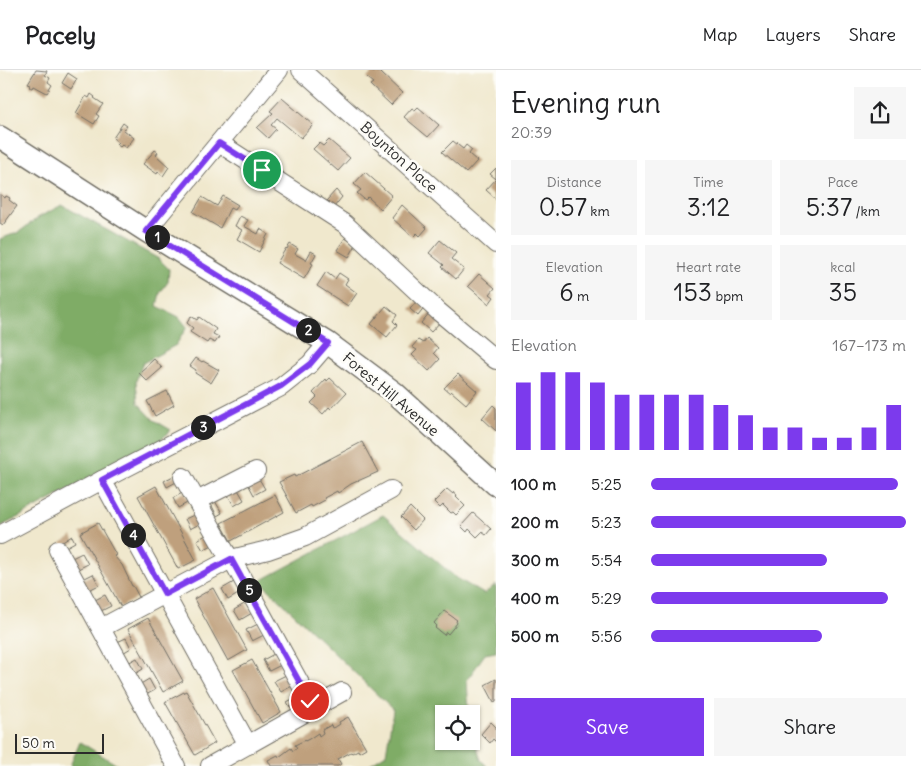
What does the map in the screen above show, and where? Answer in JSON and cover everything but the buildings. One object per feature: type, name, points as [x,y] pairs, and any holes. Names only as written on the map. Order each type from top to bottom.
[{"type":"main road","name":"Forest Hill Avenue","points":[[0,137],[146,231],[328,343],[395,393],[496,485]]},
{"type":"street","points":[[146,231],[279,70]]},
{"type":"street","name":"Boynton Place","points":[[301,70],[496,244]]},
{"type":"street","points":[[219,143],[345,224],[438,312],[496,360]]},
{"type":"street","points":[[0,535],[281,386],[310,364],[328,343]]},
{"type":"street","points":[[197,501],[256,471]]},
{"type":"street","points":[[183,476],[313,708]]},
{"type":"street","points":[[102,480],[248,745]]},
{"type":"street","points":[[100,628],[231,559],[268,550],[305,537],[390,490]]},
{"type":"street","points":[[58,550],[176,766]]},
{"type":"street","points":[[210,766],[342,692]]},
{"type":"green space","points":[[62,205],[159,259],[169,269],[168,282],[160,293],[157,306],[179,317],[187,327],[176,345],[143,363],[136,381],[138,403],[154,420],[171,430],[160,441],[0,527],[0,239],[19,232],[39,217]]},
{"type":"green space","points":[[383,515],[455,577],[484,594],[496,585],[496,652],[485,654],[467,680],[468,705],[435,705],[435,750],[478,750],[481,760],[487,766],[367,766],[386,754],[393,710],[260,581]]},
{"type":"green space","points":[[80,742],[119,766],[70,766]]},
{"type":"route","points":[[262,170],[219,143],[146,231],[328,343],[310,364],[281,386],[102,480],[165,594],[231,559],[310,701]]}]
